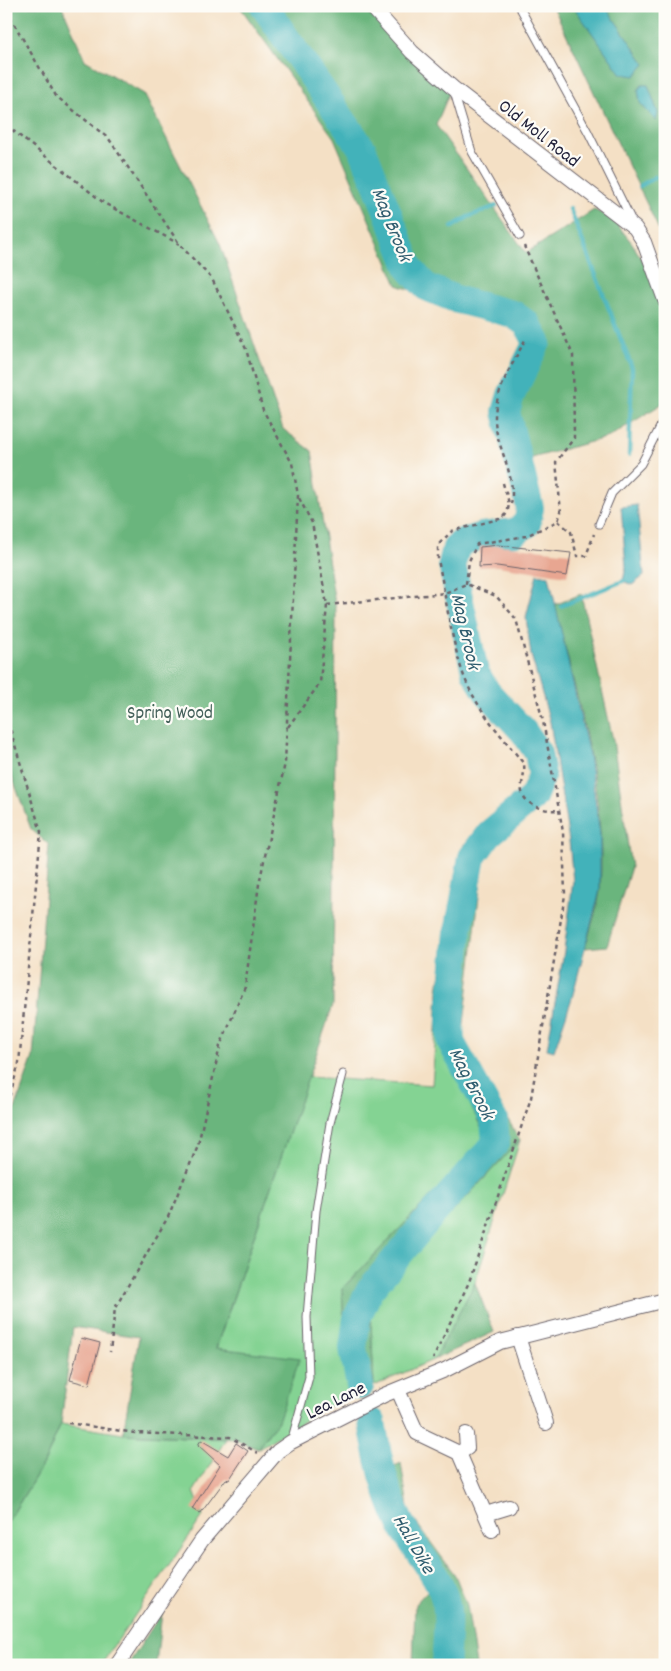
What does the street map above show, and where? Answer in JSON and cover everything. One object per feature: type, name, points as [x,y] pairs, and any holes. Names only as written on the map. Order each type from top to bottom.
[{"type":"street","name":"Old Moll Road","points":[[371,6],[412,52],[453,88],[635,228],[644,242],[665,300]]},
{"type":"street","name":"Lea Lane","points":[[117,1665],[202,1540],[270,1461],[291,1442],[500,1342],[665,1300]]},
{"type":"street","points":[[518,1337],[546,1423]]},
{"type":"street","points":[[398,1390],[418,1434],[459,1452],[492,1530]]},
{"type":"street","points":[[459,1452],[467,1448],[466,1434]]},
{"type":"street","points":[[486,1514],[509,1508]]},
{"type":"lane","points":[[519,6],[588,132],[635,228]]},
{"type":"lane","points":[[453,88],[472,152],[520,236]]},
{"type":"lane","points":[[599,524],[612,493],[640,464],[661,425],[665,423]]},
{"type":"lane","points":[[291,1442],[309,1377],[307,1317],[316,1211],[330,1123],[343,1074]]},
{"type":"path","points":[[6,10],[56,96],[109,139],[180,245],[212,279],[246,349],[263,410],[292,463],[298,495],[284,762],[259,884],[245,987],[220,1046],[198,1145],[168,1217],[115,1308],[110,1352]]},
{"type":"path","points":[[6,125],[104,203],[180,245]]},
{"type":"path","points":[[466,584],[469,561],[477,544],[526,536],[558,521],[562,512],[556,462],[574,438],[573,355],[520,236]]},
{"type":"path","points":[[525,340],[498,395],[494,419],[511,483],[508,512],[503,518],[452,531],[438,545],[438,560],[459,658],[474,698],[524,764],[526,774],[521,784],[524,795],[535,808],[550,811],[559,810]]},
{"type":"path","points":[[503,482],[510,505]]},
{"type":"path","points":[[287,728],[320,683],[327,605],[312,523],[298,495]]},
{"type":"path","points":[[558,521],[571,532],[577,556],[581,557],[586,556],[599,524]]},
{"type":"path","points":[[327,605],[446,593],[466,584],[496,596],[516,619],[543,721],[563,832],[565,895],[531,1098],[469,1282],[433,1355],[431,1376]]},
{"type":"path","points":[[6,715],[41,832],[19,1063],[6,1109]]},
{"type":"path","points":[[68,1423],[135,1433],[230,1437],[270,1461]]},
{"type":"green space","name":"Spring Wood","points":[[6,6],[62,6],[85,60],[144,94],[220,244],[283,429],[312,451],[336,611],[333,1005],[216,1348],[300,1358],[278,1421],[257,1449],[235,1439],[123,1434],[139,1337],[73,1327],[61,1424],[46,1459],[6,1525],[6,1135],[33,1057],[49,845],[31,829],[6,760]]},
{"type":"green space","points":[[238,6],[364,6],[418,64],[450,91],[436,125],[526,253],[594,210],[612,218],[632,243],[655,282],[665,316],[665,402],[609,437],[510,464],[500,415],[504,395],[529,340],[524,330],[397,285],[334,138]]},
{"type":"green space","points":[[553,6],[665,6],[665,249],[660,232]]},
{"type":"green space","points":[[581,594],[613,740],[631,867],[607,946],[585,948],[596,911],[600,889],[599,817],[588,746],[555,605]]},
{"type":"green space","points":[[464,844],[485,845],[462,1041],[520,1140],[370,1300],[374,1386],[348,1395],[342,1289],[486,1138],[436,1030],[438,989]]},
{"type":"green space","points":[[436,1030],[486,1138],[342,1289],[348,1395],[257,1449],[278,1421],[216,1349],[308,1077],[432,1085]]},
{"type":"green space","points":[[520,1140],[475,1283],[435,1359],[374,1386],[370,1300]]},
{"type":"green space","points":[[475,1283],[494,1332],[435,1359],[435,1358]]},
{"type":"green space","points":[[61,1424],[123,1434],[226,1439],[194,1491],[203,1516],[101,1665],[6,1665],[6,1525],[46,1459]]},
{"type":"green space","points":[[401,1463],[409,1513],[455,1575],[467,1605],[476,1665],[413,1665],[415,1604],[431,1587],[390,1523],[373,1476]]},
{"type":"green space","points":[[162,1612],[156,1665],[128,1665]]},
{"type":"water","points":[[573,6],[605,6],[645,64],[635,76],[621,74]]},
{"type":"water","points":[[642,85],[648,85],[658,113],[656,121],[640,103],[638,90]]},
{"type":"water","points":[[637,505],[644,576],[632,585],[623,581],[626,567],[621,507]]},
{"type":"water","points":[[537,574],[549,576],[589,755],[600,834],[600,890],[572,998],[554,1051],[547,1049],[564,951],[573,881],[569,841],[550,722],[531,655],[526,617]]},
{"type":"building","points":[[498,545],[571,553],[567,576],[497,566],[479,567],[480,547]]},
{"type":"building","points":[[81,1338],[100,1343],[89,1385],[70,1380]]},
{"type":"building","points":[[201,1440],[228,1456],[236,1443],[248,1451],[229,1480],[226,1479],[200,1514],[192,1509],[220,1465],[198,1445]]},
{"type":"waterway","name":"Mag Brook","points":[[264,6],[363,150],[410,269],[426,287],[458,300],[513,314],[527,324],[537,342],[511,395],[506,412],[530,508],[527,524],[515,532],[481,536],[462,542],[456,548],[452,564],[475,672],[487,692],[524,732],[538,753],[542,775],[533,797],[489,834],[472,857],[458,932],[450,1022],[451,1042],[494,1120],[496,1143],[430,1217],[369,1291],[357,1318],[353,1348],[360,1386]]},
{"type":"waterway","points":[[665,144],[665,152]]},
{"type":"waterway","points":[[640,186],[655,177]]},
{"type":"waterway","points":[[452,227],[468,217],[496,206]]},
{"type":"waterway","points":[[570,209],[632,368],[629,455]]},
{"type":"waterway","points":[[561,606],[623,581]]},
{"type":"waterway","name":"Hall Dike","points":[[372,1422],[383,1474],[395,1512],[433,1573],[443,1593],[448,1618],[446,1665]]}]
